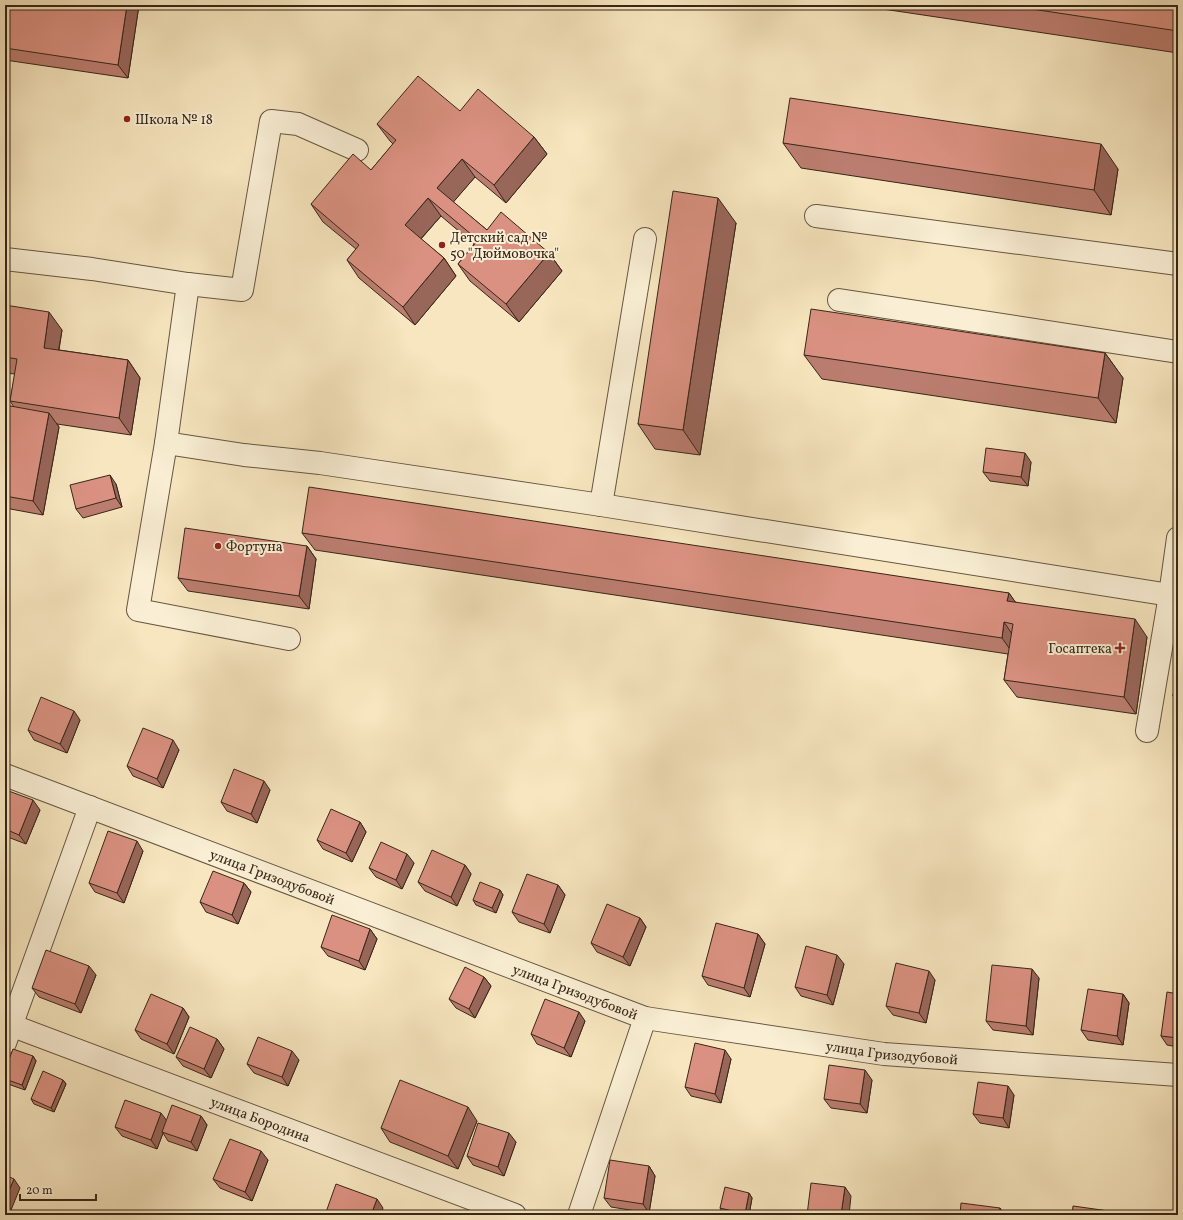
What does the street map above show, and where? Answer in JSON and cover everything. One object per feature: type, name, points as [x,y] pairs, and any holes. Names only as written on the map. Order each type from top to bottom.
[{"type":"street","points":[[5,259],[92,269],[188,284],[242,290],[271,121],[298,124],[357,150]]},
{"type":"street","points":[[816,216],[1178,264]]},
{"type":"street","points":[[601,505],[645,239]]},
{"type":"street","points":[[188,284],[166,442],[138,610],[289,639]]},
{"type":"street","points":[[839,300],[1178,352]]},
{"type":"street","points":[[166,442],[244,455],[320,463],[601,505],[1170,595]]},
{"type":"street","points":[[1147,731],[1178,538]]},
{"type":"street","name":"улица Гризодубовой","points":[[5,775],[645,1018],[884,1054],[1178,1075]]},
{"type":"street","points":[[7,1031],[90,807]]},
{"type":"street","points":[[580,1215],[645,1018]]},
{"type":"street","name":"улица Бородина","points":[[7,1031],[515,1215]]},
{"type":"building","points":[[5,5],[127,5],[118,65],[5,48]]},
{"type":"building","points":[[1005,5],[1178,5],[1178,31]]},
{"type":"building","points":[[418,76],[460,111],[478,89],[534,137],[494,185],[462,159],[437,188],[487,230],[501,212],[549,253],[506,304],[458,264],[478,240],[428,198],[405,225],[444,258],[403,307],[347,260],[359,245],[311,204],[353,154],[371,170],[396,140],[377,124]]},
{"type":"building","points":[[790,98],[1101,144],[1094,190],[783,143]]},
{"type":"building","points":[[673,191],[718,198],[683,430],[638,424]]},
{"type":"building","points":[[5,305],[49,312],[44,348],[128,360],[119,418],[10,401],[17,359],[5,357]]},
{"type":"building","points":[[811,309],[1105,353],[1098,398],[804,355]]},
{"type":"building","points":[[5,405],[49,413],[33,501],[5,496]]},
{"type":"building","points":[[986,448],[1025,453],[1021,477],[983,472]]},
{"type":"building","points":[[110,475],[116,498],[76,509],[70,485]]},
{"type":"building","points":[[309,487],[1009,593],[1007,601],[1135,619],[1124,697],[1004,680],[1013,624],[1004,622],[1002,638],[302,533]]},
{"type":"building","points":[[185,528],[307,546],[299,596],[178,578]]},
{"type":"building","points":[[1178,665],[1178,697],[1173,696]]},
{"type":"building","points":[[41,697],[74,711],[60,744],[28,730]]},
{"type":"building","points":[[143,728],[173,740],[157,779],[127,766]]},
{"type":"building","points":[[234,769],[264,781],[251,814],[221,802]]},
{"type":"building","points":[[6,790],[33,800],[19,835],[5,829]]},
{"type":"building","points":[[331,809],[360,822],[346,853],[317,840]]},
{"type":"building","points":[[108,831],[137,841],[117,893],[89,883]]},
{"type":"building","points":[[381,842],[407,854],[396,880],[369,868]]},
{"type":"building","points":[[432,850],[465,865],[451,897],[418,882]]},
{"type":"building","points":[[213,871],[244,883],[232,915],[200,902]]},
{"type":"building","points":[[527,874],[558,885],[544,924],[512,912]]},
{"type":"building","points":[[480,882],[500,890],[492,908],[473,900]]},
{"type":"building","points":[[607,904],[640,918],[623,957],[591,943]]},
{"type":"building","points":[[332,915],[370,929],[359,961],[321,947]]},
{"type":"building","points":[[716,923],[758,934],[744,988],[702,976]]},
{"type":"building","points":[[806,946],[837,955],[827,995],[795,987]]},
{"type":"building","points":[[46,950],[89,966],[75,1004],[32,988]]},
{"type":"building","points":[[896,963],[929,971],[919,1013],[886,1006]]},
{"type":"building","points":[[992,965],[1032,969],[1026,1026],[986,1021]]},
{"type":"building","points":[[465,967],[484,977],[469,1009],[449,999]]},
{"type":"building","points":[[1088,989],[1123,994],[1117,1036],[1081,1030]]},
{"type":"building","points":[[1167,992],[1178,994],[1178,1038],[1161,1036]]},
{"type":"building","points":[[151,994],[183,1008],[167,1044],[135,1030]]},
{"type":"building","points":[[545,999],[579,1012],[564,1048],[531,1034]]},
{"type":"building","points":[[190,1027],[217,1039],[204,1069],[176,1057]]},
{"type":"building","points":[[258,1037],[292,1051],[282,1077],[247,1064]]},
{"type":"building","points":[[695,1043],[725,1050],[715,1094],[685,1087]]},
{"type":"building","points":[[13,1049],[33,1056],[22,1085],[5,1079],[5,1070]]},
{"type":"building","points":[[829,1065],[865,1070],[860,1104],[824,1099]]},
{"type":"building","points":[[43,1071],[63,1080],[51,1108],[31,1099]]},
{"type":"building","points":[[400,1080],[468,1107],[448,1156],[381,1128]]},
{"type":"building","points":[[978,1082],[1008,1086],[1003,1118],[973,1114]]},
{"type":"building","points":[[125,1100],[161,1113],[151,1140],[115,1127]]},
{"type":"building","points":[[172,1105],[201,1116],[191,1142],[162,1132]]},
{"type":"building","points":[[478,1123],[509,1133],[498,1167],[467,1156]]},
{"type":"building","points":[[230,1139],[261,1151],[245,1192],[213,1179]]},
{"type":"building","points":[[610,1160],[649,1166],[643,1204],[604,1198]]},
{"type":"building","points":[[5,1175],[14,1179],[5,1200]]},
{"type":"building","points":[[811,1183],[845,1187],[841,1215],[807,1215]]},
{"type":"building","points":[[336,1184],[377,1199],[371,1215],[325,1215]]},
{"type":"building","points":[[725,1187],[749,1193],[745,1214],[720,1208]]},
{"type":"building","points":[[961,1203],[1000,1208],[999,1215],[960,1215]]},
{"type":"building","points":[[1073,1206],[1116,1212],[1116,1215],[1072,1215]]},
{"type":"building","points":[[1150,1211],[1178,1213],[1178,1215],[1149,1215]]},
{"type":"place","name":"Школа № 18","points":[[127,119]]},
{"type":"place","name":"Детский сад № 50 \"Дюймовочка\"","points":[[442,245]]},
{"type":"place","name":"Фортуна","points":[[218,546]]},
{"type":"place","name":"Госаптека","points":[[1120,648]]}]
